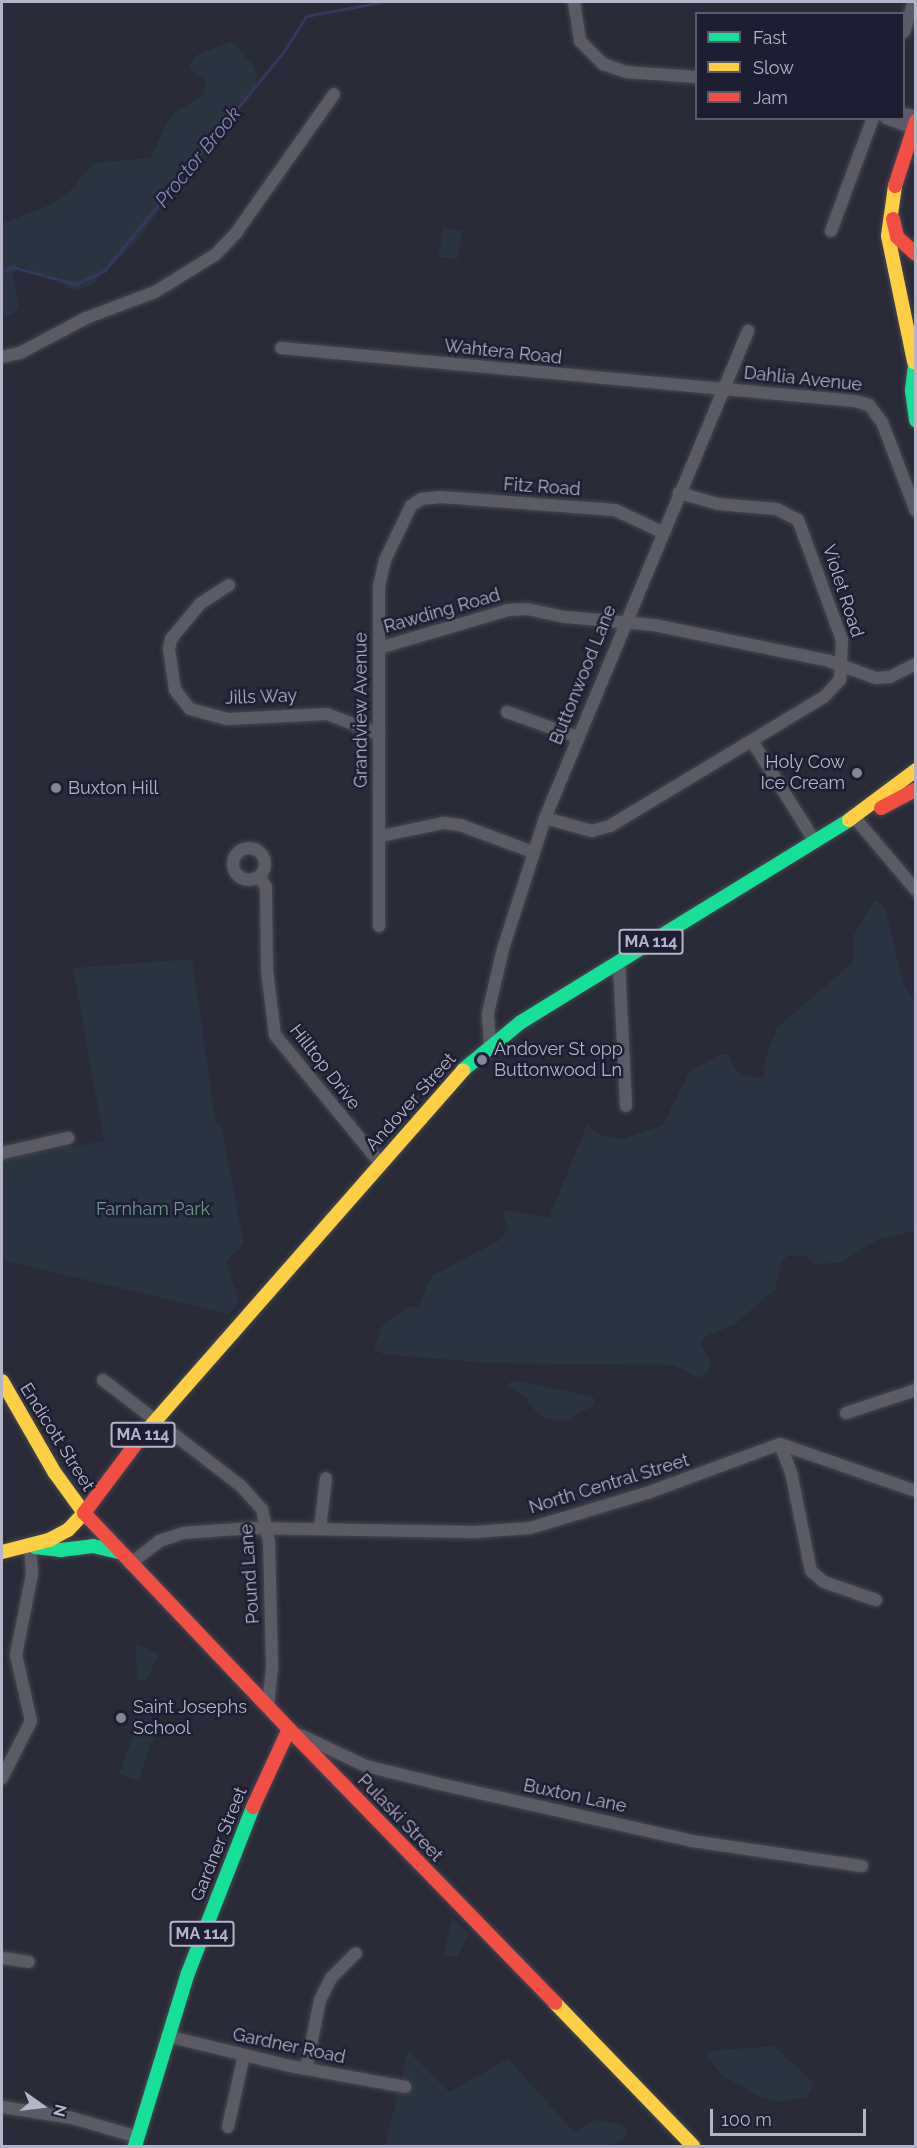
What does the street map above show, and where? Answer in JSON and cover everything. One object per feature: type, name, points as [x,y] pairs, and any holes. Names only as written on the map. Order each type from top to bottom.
[{"type":"main road","points":[[915,122],[895,186],[891,208],[894,227],[904,245],[915,254]]},
{"type":"main road","points":[[895,186],[888,236],[915,359],[915,421]]},
{"type":"main road","name":"Andover Street","points":[[32,1546],[61,1535],[84,1513],[156,1418],[236,1325],[380,1163],[490,1045],[619,962],[854,817],[915,770]]},
{"type":"main road","name":"Andover Street","points":[[854,817],[891,804],[915,789]]},
{"type":"main road","name":"Endicott Street","points":[[2,1380],[55,1473],[84,1513]]},
{"type":"main road","name":"Pulaski Street","points":[[84,1513],[130,1564],[693,2146]]},
{"type":"main road","points":[[2,1552],[32,1546],[61,1550],[93,1546],[119,1552]]},
{"type":"main road","name":"Gardner Street","points":[[137,2142],[167,2036],[225,1874],[289,1729]]},
{"type":"street","points":[[574,2],[580,40],[603,64],[626,72],[695,76]]},
{"type":"street","points":[[905,27],[914,2]]},
{"type":"street","points":[[2,357],[30,349],[86,318],[155,292],[215,255],[236,233],[334,94]]},
{"type":"street","points":[[831,231],[872,120]]},
{"type":"street","name":"Buttonwood Lane","points":[[490,1045],[488,1022],[493,990],[545,818],[623,624],[748,331]]},
{"type":"street","name":"Wahtera Road","points":[[280,348],[723,388]]},
{"type":"street","name":"Dahlia Avenue","points":[[723,388],[869,405],[885,427],[915,511]]},
{"type":"street","name":"Violet Road","points":[[679,493],[718,504],[776,509],[798,520],[842,640],[843,667]]},
{"type":"street","name":"Fitz Road","points":[[416,502],[441,497],[615,510],[662,532]]},
{"type":"street","name":"Grandview Avenue","points":[[379,926],[381,836],[379,648],[382,569],[416,502]]},
{"type":"street","name":"Jills Way","points":[[229,585],[200,604],[171,639],[169,649],[175,690],[190,709],[228,719],[327,714],[379,734]]},
{"type":"street","name":"Rawding Road","points":[[379,648],[518,609],[623,624],[654,625],[843,667]]},
{"type":"street","points":[[545,818],[592,831],[601,830],[832,691],[843,667],[876,678],[890,677],[915,664]]},
{"type":"street","points":[[507,712],[577,737]]},
{"type":"street","points":[[752,741],[815,842]]},
{"type":"street","points":[[854,817],[915,890]]},
{"type":"street","points":[[381,836],[443,823],[460,825],[533,852]]},
{"type":"street","name":"Hilltop Drive","points":[[259,876],[266,887],[268,979],[275,1035],[380,1163]]},
{"type":"street","points":[[619,962],[626,1106]]},
{"type":"street","points":[[2,1153],[68,1138]]},
{"type":"street","name":"Pound Lane","points":[[103,1380],[156,1418],[250,1493],[262,1509],[268,1529],[272,1668],[268,1706]]},
{"type":"street","points":[[846,1413],[915,1390]]},
{"type":"street","points":[[780,1444],[915,1491]]},
{"type":"street","points":[[780,1444],[791,1472],[812,1571],[824,1582],[876,1600]]},
{"type":"street","name":"North Central Street","points":[[130,1564],[172,1535],[268,1529],[474,1532],[530,1528],[638,1496],[780,1444]]},
{"type":"street","points":[[320,1528],[326,1478]]},
{"type":"street","points":[[2,1779],[32,1721],[16,1655],[32,1574],[32,1546]]},
{"type":"street","name":"Buxton Lane","points":[[289,1729],[341,1756],[405,1776],[692,1841],[862,1866]]},
{"type":"street","points":[[306,2069],[320,2000],[331,1978],[356,1953]]},
{"type":"street","points":[[2,1958],[28,1962]]},
{"type":"street","name":"Gardner Road","points":[[167,2036],[306,2069],[405,2087]]},
{"type":"street","points":[[228,2127],[244,2055]]},
{"type":"street","points":[[2,2107],[72,2118],[137,2142]]},
{"type":"green space","points":[[232,41],[254,67],[257,79],[254,91],[205,144],[136,243],[90,286],[74,290],[21,266],[13,273],[19,308],[12,315],[2,316],[2,224],[52,204],[69,192],[93,163],[151,158],[167,122],[177,111],[203,95],[205,81],[189,67],[197,55]]},
{"type":"green space","points":[[443,228],[462,231],[457,260],[438,257]]},
{"type":"green space","points":[[875,900],[885,908],[903,983],[915,1002],[915,1231],[879,1239],[839,1263],[813,1264],[808,1257],[789,1255],[782,1261],[775,1289],[735,1324],[704,1337],[700,1345],[711,1361],[708,1373],[699,1378],[674,1365],[488,1363],[383,1354],[374,1349],[382,1326],[406,1308],[418,1306],[432,1276],[500,1240],[509,1229],[502,1210],[549,1218],[587,1125],[605,1137],[623,1139],[663,1125],[690,1071],[720,1055],[728,1054],[735,1069],[745,1076],[763,1078],[766,1056],[778,1027],[852,963],[854,935]]},
{"type":"green space","name":"Farnham Park","points":[[192,959],[216,1125],[221,1125],[244,1244],[226,1261],[239,1303],[229,1314],[2,1260],[2,1159],[104,1141],[73,968]]},
{"type":"green space","points":[[520,1381],[589,1396],[594,1398],[594,1405],[569,1419],[555,1421],[539,1416],[525,1397],[508,1387],[510,1382]]},
{"type":"green space","points":[[136,1644],[159,1653],[146,1682],[137,1679]]},
{"type":"green space","points":[[138,1722],[157,1729],[138,1781],[119,1774]]},
{"type":"green space","points":[[452,1918],[469,1934],[457,1957],[444,1955]]},
{"type":"green space","points":[[774,2046],[814,2084],[807,2097],[781,2102],[761,2097],[725,2077],[706,2057],[708,2051]]},
{"type":"green space","points":[[408,2051],[449,2092],[508,2059],[575,2133],[592,2120],[620,2124],[628,2131],[623,2140],[610,2146],[385,2146]]},
{"type":"waterway","name":"Proctor Brook","points":[[2,271],[13,267],[75,284],[104,271],[284,51],[306,16],[382,2]]},
{"type":"traffic: fast","points":[[916,357],[912,391],[916,421]]},
{"type":"traffic: fast","points":[[463,1070],[521,1022],[849,820]]},
{"type":"traffic: fast","points":[[35,1547],[61,1550],[93,1546],[119,1552]]},
{"type":"traffic: fast","points":[[135,2146],[188,1973],[253,1807]]},
{"type":"traffic: slow","points":[[895,186],[888,236],[914,362]]},
{"type":"traffic: slow","points":[[849,820],[916,770]]},
{"type":"traffic: slow","points":[[141,1437],[463,1070]]},
{"type":"traffic: slow","points":[[2,1381],[55,1473],[84,1513]]},
{"type":"traffic: slow","points":[[2,1552],[49,1540],[68,1530],[84,1513]]},
{"type":"traffic: slow","points":[[555,2003],[693,2146]]},
{"type":"traffic: jam","points":[[895,186],[916,121]]},
{"type":"traffic: jam","points":[[893,219],[897,237],[916,254]]},
{"type":"traffic: jam","points":[[881,808],[916,789]]},
{"type":"traffic: jam","points":[[141,1437],[84,1513],[289,1729],[253,1807]]},
{"type":"traffic: jam","points":[[289,1729],[555,2003]]},
{"type":"place","name":"Holy Cow Ice Cream","points":[[857,773]]},
{"type":"place","name":"Buxton Hill","points":[[56,788]]},
{"type":"place","name":"Andover St opp Buttonwood Ln","points":[[482,1060]]},
{"type":"place","name":"Saint Josephs School","points":[[121,1718]]}]
